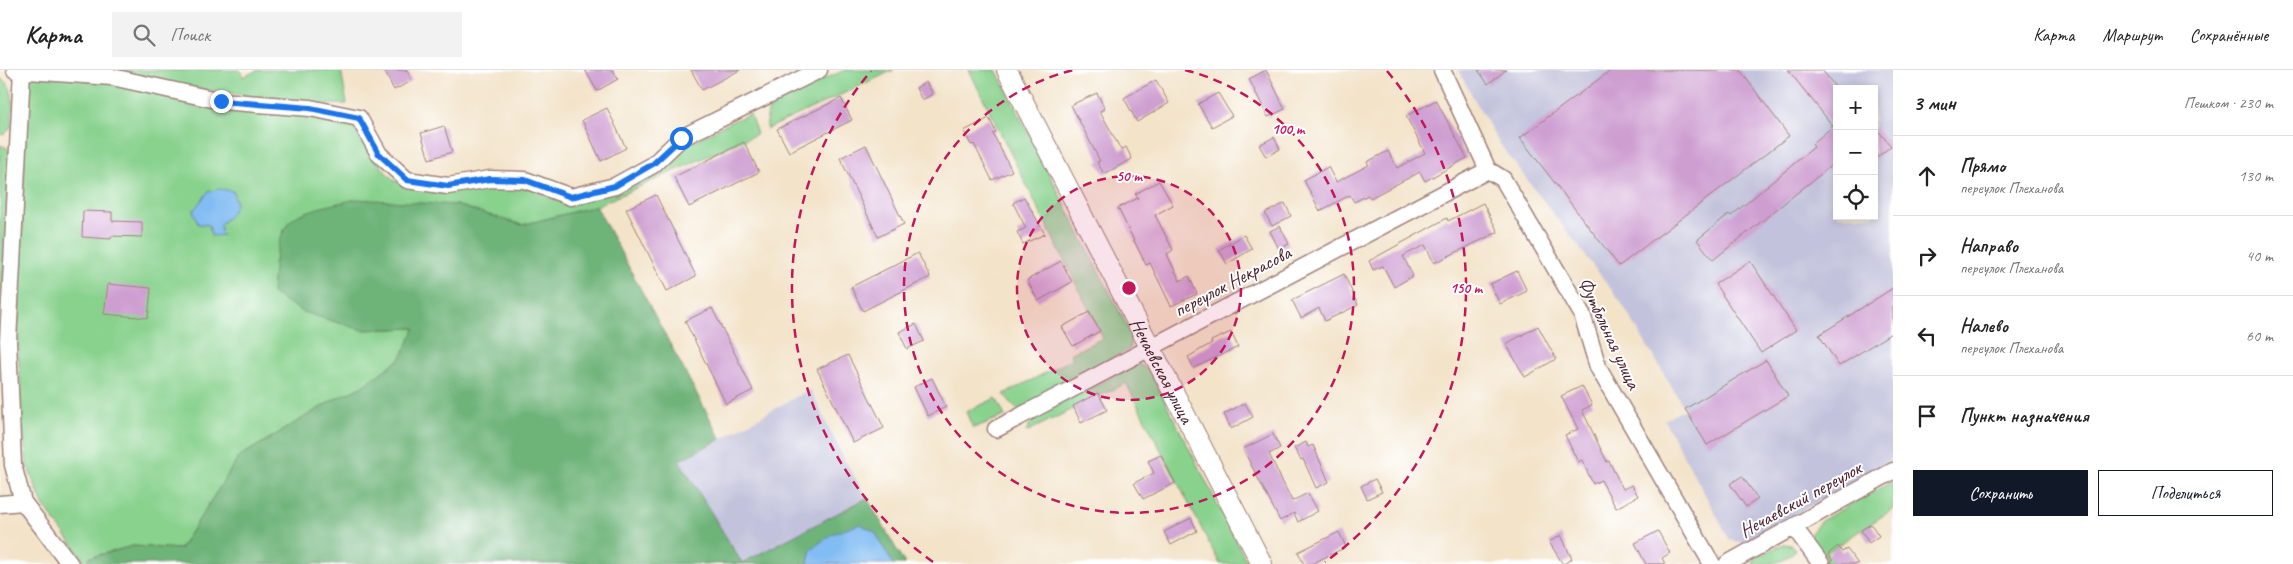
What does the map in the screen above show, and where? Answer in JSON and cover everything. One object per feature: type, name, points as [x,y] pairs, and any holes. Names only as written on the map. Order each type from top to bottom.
[{"type":"street","points":[[15,70],[112,77],[221,101],[310,108],[359,118],[379,154],[407,180],[448,186],[490,179],[525,180],[571,197],[615,186],[653,164],[681,138],[819,70]]},
{"type":"street","points":[[22,70],[5,308],[13,456],[23,502],[70,564]]},
{"type":"street","name":"Нечаевская улица","points":[[1007,70],[1262,564]]},
{"type":"street","name":"Футбольная улица","points":[[1442,70],[1488,170],[1503,179],[1582,314],[1598,367],[1712,564]]},
{"type":"street","name":"переулок Некрасова","points":[[996,429],[1488,170]]},
{"type":"street","name":"Нечаевский переулок","points":[[1727,564],[1893,471]]},
{"type":"street","points":[[0,504],[23,502]]},
{"type":"street","points":[[1794,527],[1821,564]]},
{"type":"shaded area","points":[[1458,70],[1893,70],[1893,458],[1746,543],[1730,540],[1664,420],[1685,409],[1621,302],[1499,143]]},
{"type":"shaded area","points":[[810,389],[844,459],[867,498],[742,564],[679,460],[721,439]]},
{"type":"green space","points":[[85,70],[240,70],[243,77],[258,70],[341,70],[347,104],[288,105],[242,95]]},
{"type":"green space","points":[[845,70],[894,70],[767,129],[768,112],[775,104],[793,93]]},
{"type":"green space","points":[[969,70],[996,70],[1131,334],[1130,349],[1023,408],[1016,409],[1004,394],[1073,359],[1070,354],[1103,338]]},
{"type":"green space","points":[[54,72],[349,122],[385,171],[395,181],[415,188],[508,183],[542,191],[627,186],[666,165],[684,147],[728,123],[750,114],[757,134],[596,206],[522,225],[456,205],[285,229],[274,265],[362,330],[416,328],[401,358],[361,388],[333,400],[239,457],[180,549],[133,546],[88,558],[93,564],[87,564],[43,505],[27,465],[23,433],[18,346],[27,83],[31,74]]},
{"type":"green space","points":[[0,79],[6,82],[12,93],[13,100],[11,127],[4,135],[0,134]]},
{"type":"green space","points":[[0,145],[7,148],[10,153],[3,291],[0,298]]},
{"type":"green space","points":[[356,199],[456,205],[522,225],[596,206],[721,439],[679,460],[742,563],[867,498],[905,564],[893,564],[875,532],[811,549],[808,564],[93,564],[88,558],[133,546],[180,549],[239,457],[333,400],[361,387],[401,358],[415,328],[362,330],[303,312],[272,293],[277,250],[285,228],[291,220],[312,210]]},
{"type":"green space","points":[[1138,364],[1149,370],[1248,564],[1220,564],[1126,383],[1026,432],[1030,424],[1044,411]]},
{"type":"green space","points":[[996,398],[1005,416],[973,428],[966,412]]},
{"type":"green space","points":[[1893,481],[1893,509],[1826,553],[1834,564],[1826,564],[1809,539],[1811,533],[1821,521]]},
{"type":"green space","points":[[1784,544],[1792,545],[1795,549],[1787,558],[1771,563],[1752,564],[1758,556]]},
{"type":"water","points":[[219,189],[233,191],[236,203],[231,214],[220,225],[222,235],[211,236],[209,225],[198,224],[193,211],[208,192]]},
{"type":"water","points":[[860,524],[875,532],[893,564],[808,564],[811,549],[832,534]]},
{"type":"building","points":[[384,70],[407,70],[412,81],[394,90]]},
{"type":"building","points":[[585,70],[613,70],[618,79],[597,91]]},
{"type":"building","points":[[691,70],[740,70],[702,90]]},
{"type":"building","points":[[1266,70],[1285,109],[1268,117],[1249,79]]},
{"type":"building","points":[[1478,70],[1506,70],[1488,84]]},
{"type":"building","points":[[1611,70],[1740,70],[1789,136],[1619,266],[1520,138]]},
{"type":"building","points":[[1788,70],[1822,70],[1834,85],[1833,126]]},
{"type":"building","points":[[1156,80],[1169,103],[1137,122],[1124,98]]},
{"type":"building","points":[[926,82],[933,94],[922,100],[916,88]]},
{"type":"building","points":[[1097,93],[1105,109],[1100,111],[1121,150],[1126,147],[1132,159],[1104,174],[1097,162],[1100,161],[1071,105]]},
{"type":"building","points":[[1218,93],[1232,116],[1212,127],[1198,104]]},
{"type":"building","points":[[841,98],[852,120],[789,152],[777,129]]},
{"type":"building","points":[[1436,100],[1467,158],[1425,181],[1420,172],[1370,198],[1368,195],[1354,202],[1350,195],[1320,211],[1304,180],[1328,167],[1336,182],[1369,165],[1367,162],[1388,151],[1397,168],[1425,153],[1406,116]]},
{"type":"building","points":[[607,108],[626,148],[601,161],[582,120]]},
{"type":"building","points":[[989,118],[996,132],[993,134],[1012,171],[992,180],[974,144],[971,145],[964,131]]},
{"type":"building","points":[[444,126],[452,152],[429,159],[421,133]]},
{"type":"building","points":[[1833,126],[1833,164],[1713,260],[1697,240],[1729,214],[1731,216],[1814,147],[1812,144]]},
{"type":"building","points":[[1878,131],[1891,146],[1878,157]]},
{"type":"building","points":[[1274,137],[1280,149],[1266,157],[1259,145]]},
{"type":"building","points":[[744,142],[759,172],[689,207],[674,177]]},
{"type":"building","points":[[866,145],[904,224],[878,237],[840,158]]},
{"type":"building","points":[[1159,181],[1173,205],[1155,215],[1173,250],[1167,254],[1180,281],[1189,276],[1197,294],[1171,306],[1150,263],[1146,265],[1118,208],[1138,198],[1135,194]]},
{"type":"building","points":[[656,195],[696,276],[667,291],[626,209]]},
{"type":"building","points":[[1024,197],[1045,234],[1023,244],[1017,232],[1026,228],[1013,203]]},
{"type":"building","points":[[1285,203],[1291,216],[1272,226],[1265,213]]},
{"type":"building","points":[[1483,203],[1498,232],[1434,263],[1425,245],[1403,256],[1413,276],[1394,287],[1383,266],[1373,270],[1369,261],[1447,218],[1448,221]]},
{"type":"building","points":[[83,211],[112,212],[112,221],[142,222],[142,237],[111,236],[111,239],[82,237]]},
{"type":"building","points":[[1280,226],[1289,244],[1279,249],[1270,231]]},
{"type":"building","points":[[1244,235],[1252,249],[1227,264],[1219,250]]},
{"type":"building","points":[[918,253],[930,277],[863,311],[851,287]]},
{"type":"building","points":[[1061,261],[1072,282],[1038,301],[1027,280]]},
{"type":"building","points":[[1750,261],[1796,330],[1761,353],[1715,284]]},
{"type":"building","points":[[1517,271],[1527,291],[1500,304],[1490,284]]},
{"type":"building","points":[[1344,274],[1358,305],[1325,321],[1319,308],[1301,318],[1292,300]]},
{"type":"building","points":[[108,284],[151,288],[148,318],[104,314]]},
{"type":"building","points":[[1893,288],[1893,332],[1839,366],[1819,335]]},
{"type":"building","points":[[712,308],[753,390],[726,404],[685,321]]},
{"type":"building","points":[[1089,312],[1100,331],[1073,346],[1062,327]]},
{"type":"building","points":[[916,324],[924,341],[907,349],[899,332]]},
{"type":"building","points":[[1538,326],[1556,359],[1525,377],[1506,344]]},
{"type":"building","points":[[1231,332],[1238,347],[1194,368],[1188,357],[1212,343],[1211,341]]},
{"type":"building","points":[[848,355],[884,428],[853,443],[817,369]]},
{"type":"building","points":[[1766,360],[1788,396],[1707,445],[1685,409]]},
{"type":"building","points":[[932,378],[946,407],[928,416],[914,387]]},
{"type":"building","points":[[1582,386],[1592,405],[1582,410],[1607,462],[1609,461],[1623,489],[1632,485],[1638,496],[1616,508],[1601,480],[1593,484],[1582,460],[1578,462],[1565,435],[1578,429],[1561,396]]},
{"type":"building","points":[[1098,393],[1107,410],[1081,423],[1073,406]]},
{"type":"building","points":[[1245,403],[1253,417],[1231,429],[1224,414]]},
{"type":"building","points":[[1273,434],[1280,448],[1269,454],[1292,501],[1308,493],[1318,511],[1298,522],[1294,513],[1280,521],[1243,449]]},
{"type":"building","points":[[1306,442],[1308,447],[1313,445],[1329,482],[1316,488],[1303,459],[1301,460],[1294,448]]},
{"type":"building","points":[[1161,455],[1175,483],[1143,499],[1134,483],[1154,473],[1148,461]]},
{"type":"building","points":[[1742,476],[1758,499],[1746,507],[1730,484]]},
{"type":"building","points":[[1375,479],[1382,492],[1367,499],[1361,486]]},
{"type":"building","points":[[1191,518],[1197,531],[1171,545],[1164,532]]},
{"type":"building","points":[[1871,524],[1879,536],[1869,543],[1861,530]]},
{"type":"building","points":[[1658,531],[1670,553],[1662,558],[1665,564],[1646,564],[1635,543]]},
{"type":"building","points":[[1339,532],[1346,547],[1311,564],[1304,564],[1298,552]]},
{"type":"building","points":[[1561,535],[1572,559],[1563,564],[1549,542]]},
{"type":"building","points":[[1838,546],[1842,552],[1847,549],[1858,564],[1831,564],[1832,560],[1828,554]]},
{"type":"route","points":[[221,101],[310,108],[359,118],[379,154],[407,180],[448,186],[490,179],[525,180],[571,197],[615,186],[653,164],[681,138]]}]
